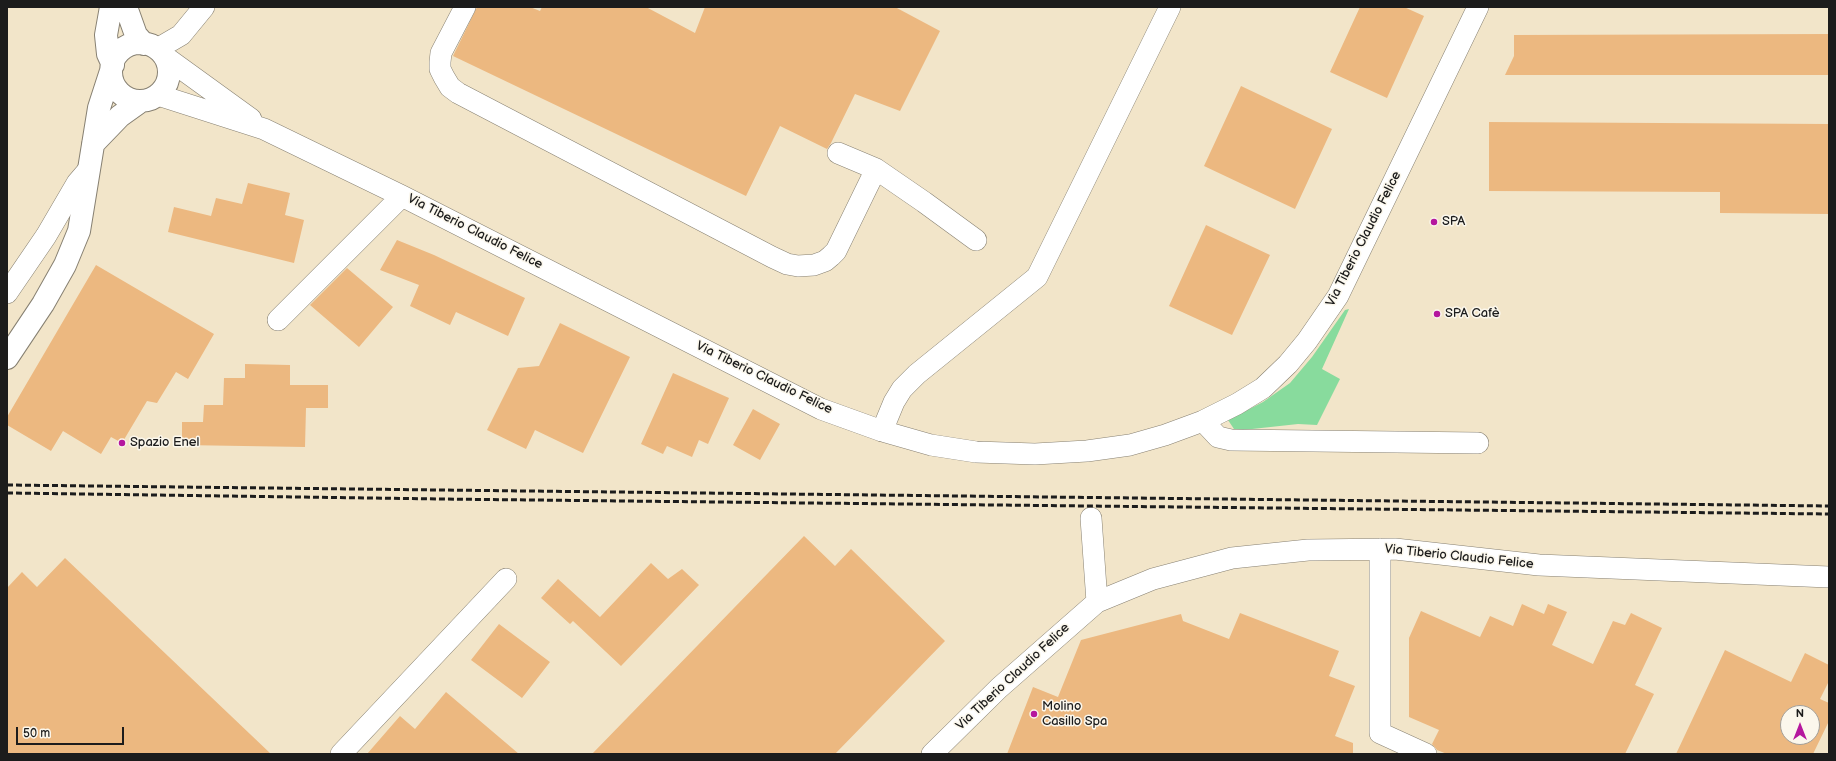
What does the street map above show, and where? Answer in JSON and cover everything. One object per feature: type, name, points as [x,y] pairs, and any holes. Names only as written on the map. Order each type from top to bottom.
[{"type":"main road","points":[[111,7],[106,35],[108,54],[112,68],[112,80],[116,89],[123,96],[132,100],[150,98]]},
{"type":"main road","points":[[93,144],[120,116],[164,89],[168,81],[168,64],[155,50],[136,35],[126,7]]},
{"type":"main road","points":[[7,358],[43,304],[65,265],[79,231],[99,108],[115,58],[125,48],[132,45],[155,50]]},
{"type":"street","points":[[204,7],[181,35],[155,50],[264,129]]},
{"type":"street","points":[[466,7],[441,53],[440,62],[440,69],[444,77],[450,86],[458,93],[787,264],[798,266],[814,265],[825,261],[836,251],[876,169]]},
{"type":"street","points":[[882,431],[894,402],[902,389],[917,374],[1037,277],[1170,7]]},
{"type":"street","name":"Via Tiberio Claudio Felice","points":[[264,129],[402,196],[821,409],[882,431],[932,445],[976,452],[1035,454],[1087,451],[1130,445],[1166,435],[1203,421],[1237,404],[1263,388],[1288,364],[1307,341],[1338,296],[1478,7]]},
{"type":"street","points":[[150,98],[264,129]]},
{"type":"street","points":[[838,153],[876,169],[976,240]]},
{"type":"street","points":[[7,293],[46,236],[77,182],[89,169]]},
{"type":"street","points":[[278,320],[402,196]]},
{"type":"street","points":[[1203,421],[1218,437],[1231,440],[1478,443]]},
{"type":"street","points":[[1091,518],[1097,602]]},
{"type":"street","name":"Via Tiberio Claudio Felice","points":[[932,754],[999,688],[1097,602],[1153,579],[1232,558],[1308,550],[1394,549],[1539,565],[1829,577]]},
{"type":"street","points":[[1380,550],[1380,733],[1426,754]]},
{"type":"street","points":[[341,754],[506,579]]},
{"type":"green space","points":[[1349,309],[1322,369],[1340,379],[1317,425],[1298,424],[1243,430],[1234,429],[1228,420],[1263,402],[1290,383],[1312,357],[1345,310]]},
{"type":"building","points":[[477,7],[530,7],[540,11],[542,7],[646,7],[695,33],[705,7],[895,7],[940,31],[900,111],[855,94],[827,149],[780,126],[746,196],[453,56]]},
{"type":"building","points":[[1360,7],[1404,7],[1424,16],[1387,98],[1330,72]]},
{"type":"building","points":[[1829,34],[1829,75],[1505,75],[1514,56],[1514,35]]},
{"type":"building","points":[[1241,86],[1332,129],[1295,209],[1204,166]]},
{"type":"building","points":[[1489,122],[1829,124],[1829,214],[1720,213],[1720,192],[1489,191]]},
{"type":"building","points":[[248,183],[290,193],[285,215],[304,220],[294,263],[168,232],[174,207],[211,216],[216,198],[242,204]]},
{"type":"building","points":[[1206,225],[1270,255],[1232,335],[1169,306]]},
{"type":"building","points":[[397,240],[434,255],[525,298],[508,336],[456,312],[450,325],[410,306],[419,285],[380,270]]},
{"type":"building","points":[[96,265],[214,334],[188,379],[176,372],[157,403],[147,401],[122,443],[111,437],[101,454],[63,431],[51,451],[7,425],[7,417]]},
{"type":"building","points":[[347,268],[393,307],[359,347],[310,305]]},
{"type":"building","points":[[560,323],[630,357],[583,453],[535,430],[526,449],[487,430],[518,368],[539,366]]},
{"type":"building","points":[[245,364],[290,365],[290,385],[328,385],[328,408],[306,408],[305,447],[182,445],[182,422],[203,422],[204,405],[223,405],[224,378],[245,378]]},
{"type":"building","points":[[673,373],[729,398],[708,444],[699,440],[692,457],[667,446],[663,454],[641,444]]},
{"type":"building","points":[[753,409],[780,424],[760,460],[733,445]]},
{"type":"building","points":[[804,536],[835,566],[851,549],[945,641],[835,754],[592,754]]},
{"type":"building","points":[[65,558],[271,754],[7,754],[7,588],[22,572],[37,587]]},
{"type":"building","points":[[651,563],[668,579],[682,569],[699,585],[621,666],[573,621],[570,624],[541,598],[558,579],[600,617]]},
{"type":"building","points":[[1522,604],[1544,614],[1548,604],[1567,612],[1552,645],[1593,664],[1613,621],[1625,625],[1631,613],[1662,628],[1635,685],[1654,694],[1625,754],[1447,754],[1437,750],[1432,744],[1439,730],[1409,717],[1409,638],[1421,611],[1480,637],[1490,616],[1513,626]]},
{"type":"building","points":[[1240,613],[1339,651],[1329,676],[1355,686],[1335,736],[1353,743],[1353,754],[1007,754],[1033,687],[1058,697],[1081,640],[1181,614],[1183,621],[1229,639]]},
{"type":"building","points":[[499,624],[550,662],[522,698],[471,660]]},
{"type":"building","points":[[1725,650],[1791,682],[1805,653],[1829,665],[1829,681],[1820,699],[1829,703],[1829,721],[1820,740],[1820,705],[1780,705],[1780,745],[1817,745],[1813,754],[1676,754]]},
{"type":"building","points":[[446,692],[519,754],[367,754],[400,716],[415,729]]},
{"type":"railway","points":[[7,485],[1829,506]]},
{"type":"railway","points":[[7,493],[1829,514]]},
{"type":"place","name":"SPA","points":[[1434,222]]},
{"type":"place","name":"SPA Cafè","points":[[1437,314]]},
{"type":"place","name":"Spazio Enel","points":[[122,443]]},
{"type":"place","name":"Molino Casillo Spa","points":[[1034,714]]}]
